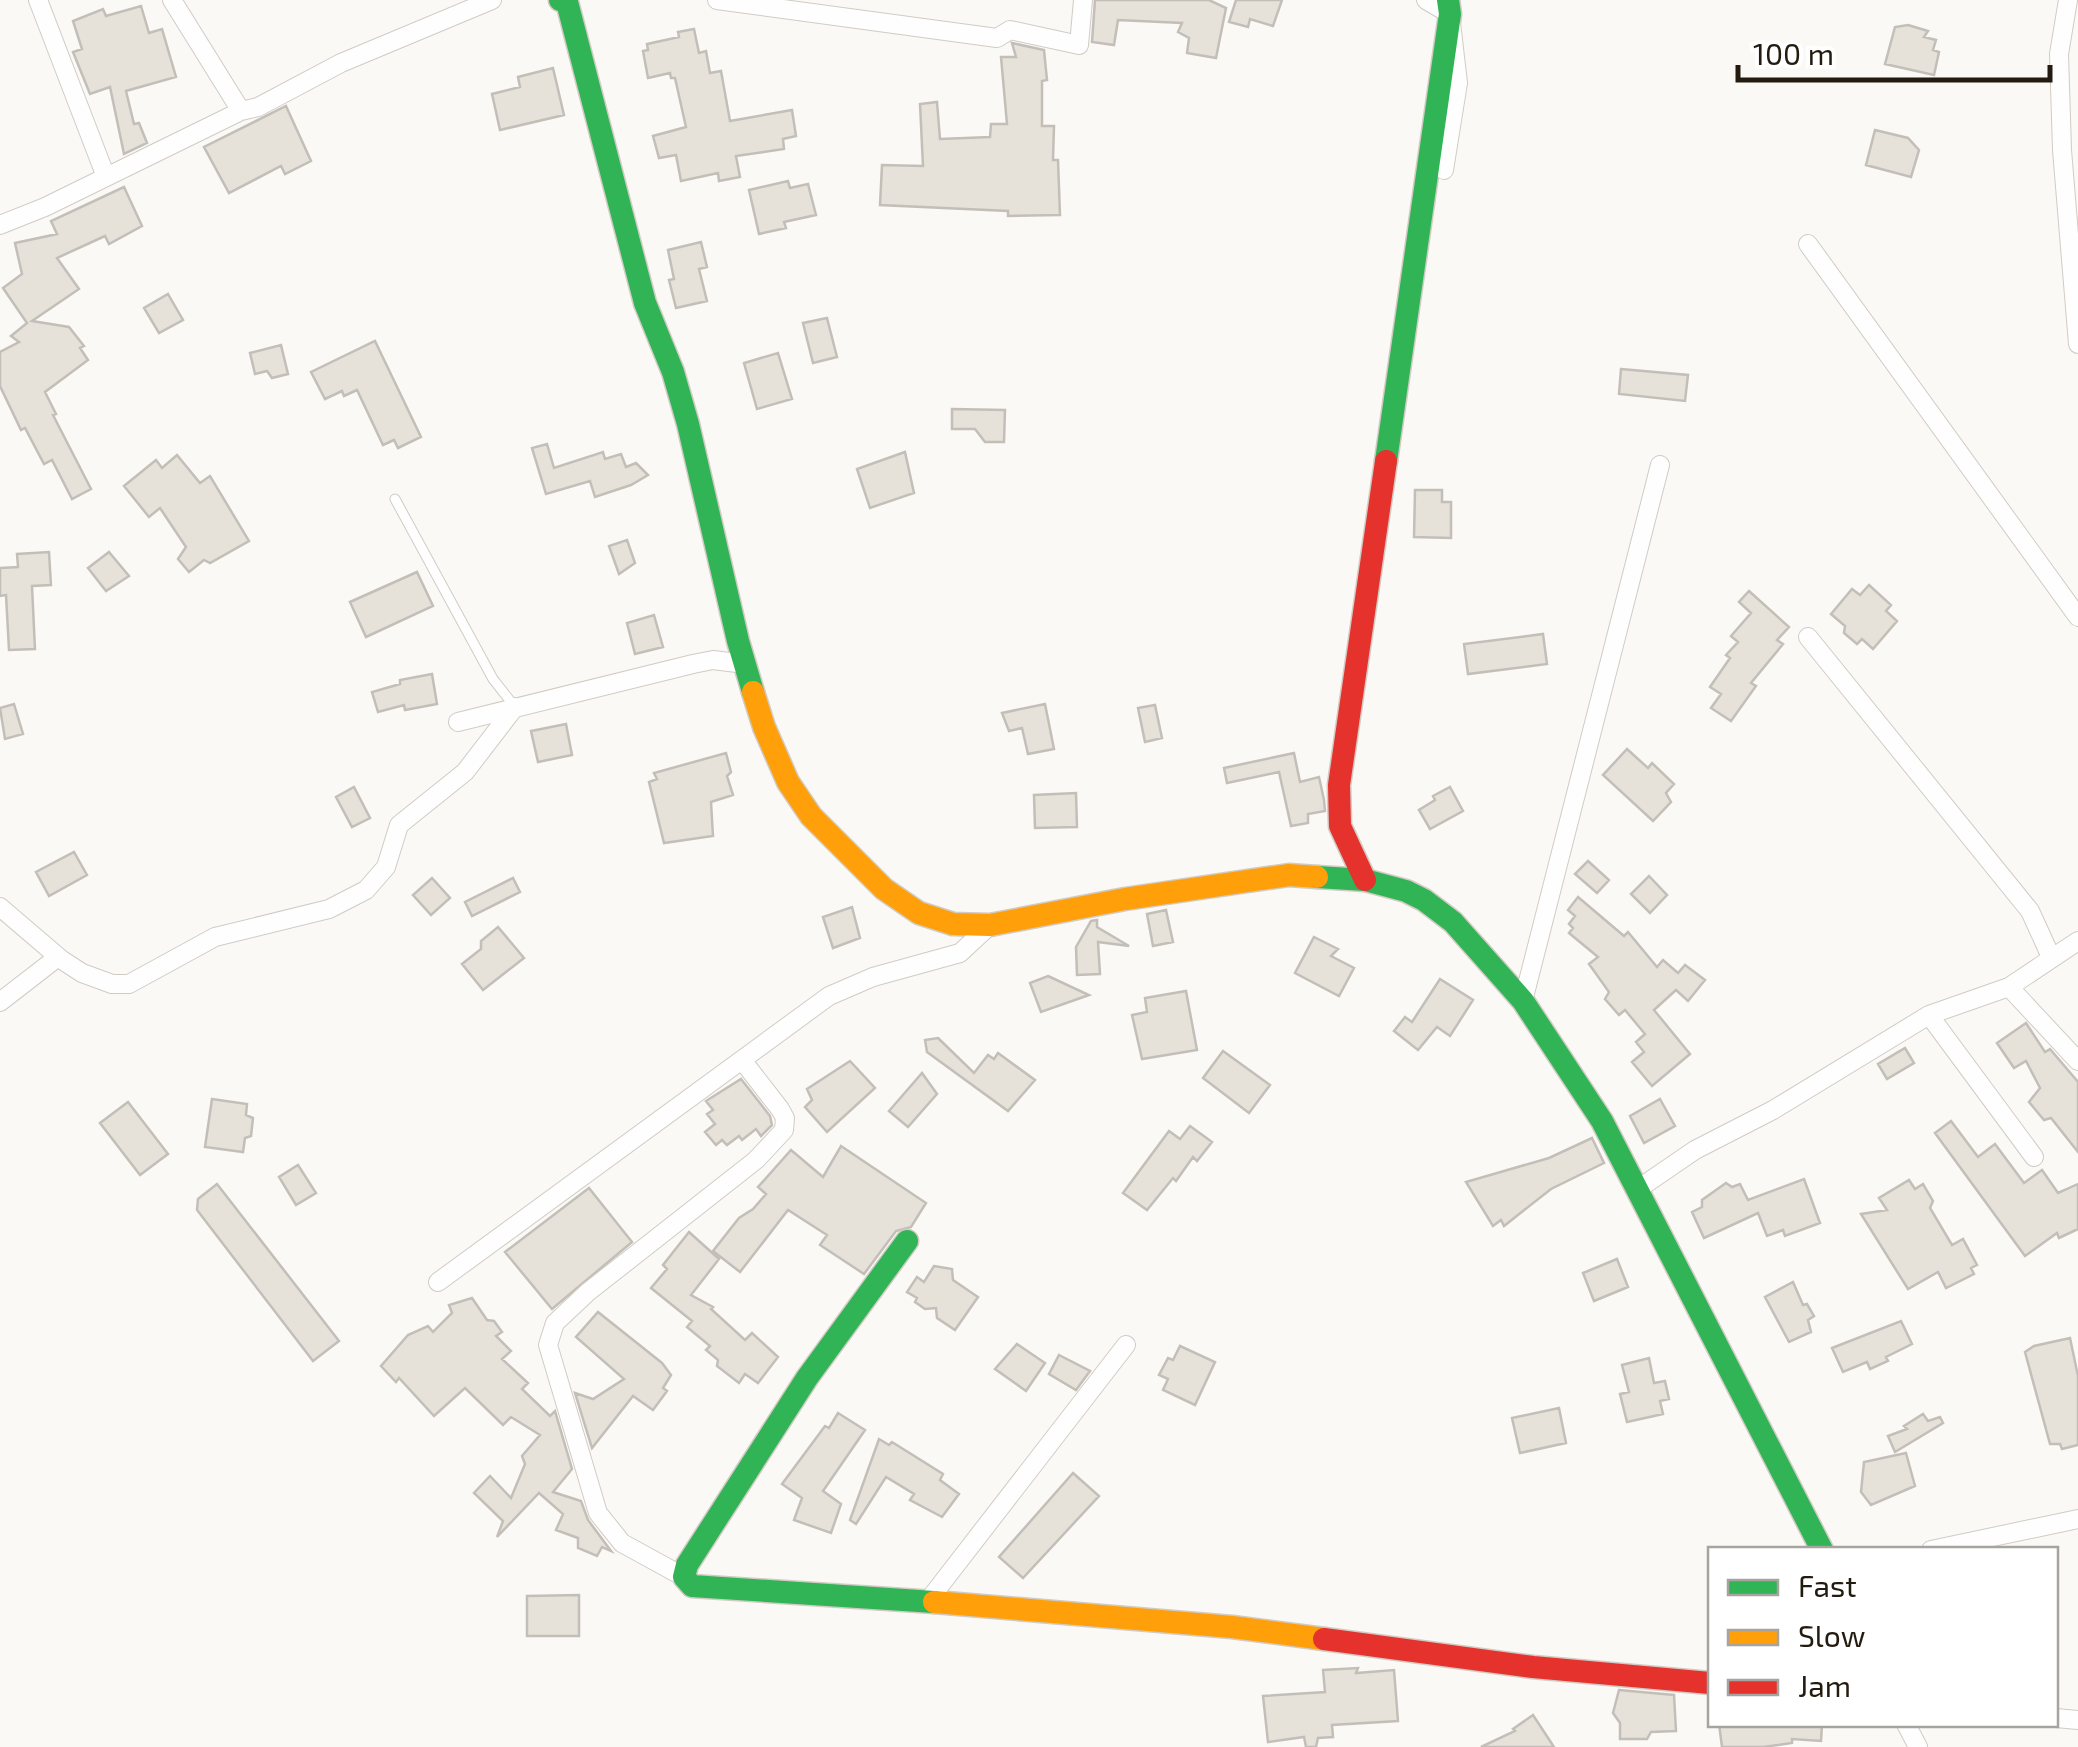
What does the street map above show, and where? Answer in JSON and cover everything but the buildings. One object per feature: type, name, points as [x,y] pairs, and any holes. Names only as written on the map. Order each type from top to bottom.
[{"type":"street","points":[[38,0],[106,177]]},
{"type":"street","points":[[172,0],[241,111]]},
{"type":"street","points":[[0,225],[241,111],[258,107],[374,48],[492,0]]},
{"type":"street","points":[[717,0],[997,38],[1010,30],[1079,44],[1084,0]]},
{"type":"street","points":[[1426,0],[1449,7]]},
{"type":"street","points":[[2068,0],[2058,54],[2078,344]]},
{"type":"street","points":[[565,1],[645,303],[688,424],[745,664],[764,727],[788,782],[811,816],[884,889],[919,913],[953,924],[990,925],[1125,899],[1289,875],[1365,880],[1406,891],[1453,922],[1523,1001],[1602,1121],[1820,1547]]},
{"type":"street","points":[[1444,170],[1458,83],[1449,7]]},
{"type":"street","points":[[1365,880],[1340,826],[1339,784],[1449,7]]},
{"type":"street","points":[[1808,244],[2078,617]]},
{"type":"street","points":[[1523,1001],[1660,466]]},
{"type":"street","points":[[1808,637],[2030,911],[2051,957]]},
{"type":"street","points":[[458,722],[692,664],[713,660],[745,664]]},
{"type":"street","points":[[0,907],[58,957],[82,973],[112,984],[129,984],[215,938],[330,909],[366,890],[386,867],[398,825],[465,772],[515,707]]},
{"type":"street","points":[[438,1282],[829,996],[862,980],[960,953],[990,925]]},
{"type":"street","points":[[1638,1189],[1696,1150],[1773,1110],[1929,1015],[2009,988],[2078,941]]},
{"type":"street","points":[[0,1002],[58,957]]},
{"type":"street","points":[[2009,988],[2078,1061]]},
{"type":"street","points":[[1929,1015],[2034,1158]]},
{"type":"street","points":[[742,1060],[780,1110],[784,1130],[756,1160],[554,1322],[548,1346],[598,1514],[622,1543],[684,1577],[692,1586],[1232,1627],[1534,1667],[1708,1683]]},
{"type":"street","points":[[684,1577],[687,1564],[808,1378],[907,1241]]},
{"type":"street","points":[[928,1601],[1126,1345]]},
{"type":"street","points":[[1945,1547],[2078,1519]]},
{"type":"lane","points":[[394,499],[493,680],[515,707]]},
{"type":"traffic: fast","points":[[560,0],[567,2],[645,303],[673,372],[688,424],[753,692]]},
{"type":"traffic: fast","points":[[1386,461],[1450,14],[1448,0]]},
{"type":"traffic: fast","points":[[1317,877],[1365,880],[1424,900],[1453,922],[1523,1001],[1602,1121],[1820,1547]]},
{"type":"traffic: fast","points":[[907,1241],[807,1378],[687,1565],[684,1577],[692,1586],[934,1602]]},
{"type":"traffic: slow","points":[[753,692],[788,782],[811,816],[884,889],[919,913],[953,924],[990,925],[1125,899],[1289,875],[1317,877]]},
{"type":"traffic: slow","points":[[934,1602],[1232,1627],[1324,1639]]},
{"type":"traffic: jam","points":[[1365,880],[1340,826],[1339,785],[1386,461]]},
{"type":"traffic: jam","points":[[1324,1639],[1533,1667],[1708,1683]]}]
